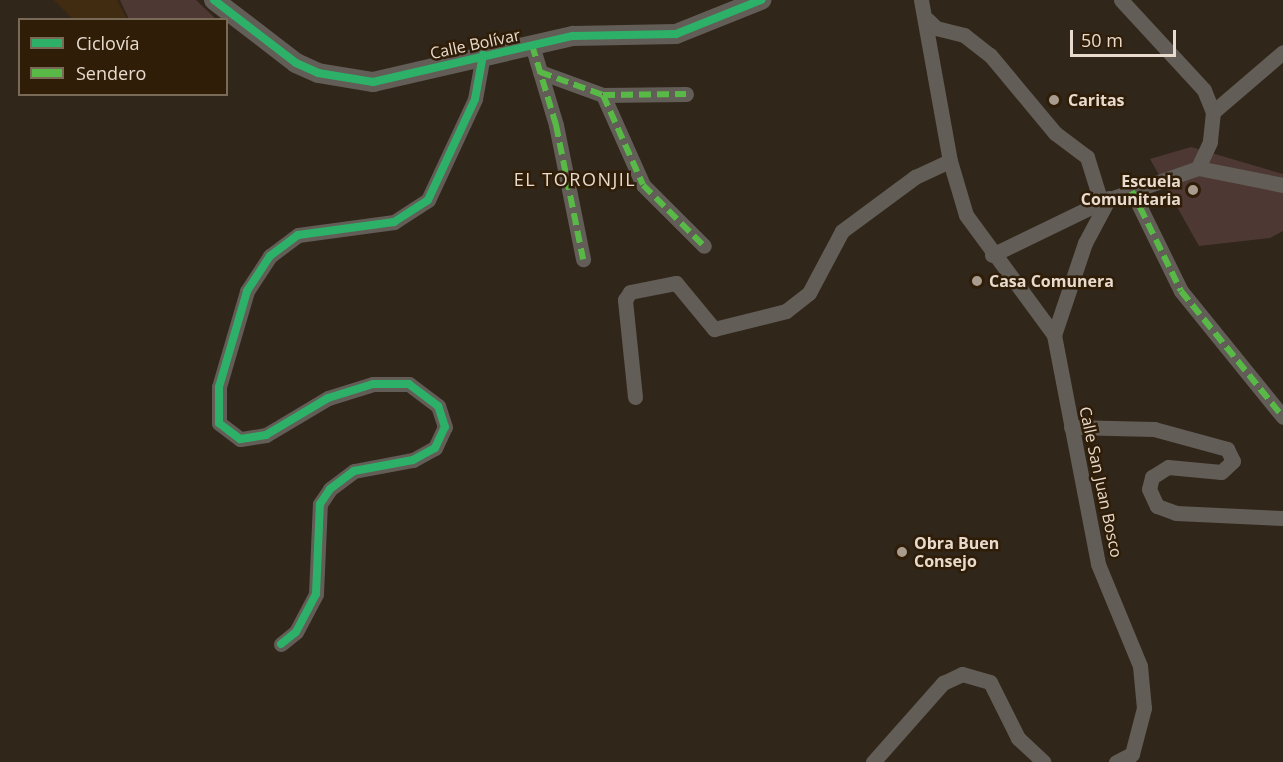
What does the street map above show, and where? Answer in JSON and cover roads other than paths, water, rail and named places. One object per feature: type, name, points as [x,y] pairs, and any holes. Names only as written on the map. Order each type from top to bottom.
[{"type":"street","name":"Calle Bolívar","points":[[214,0],[269,45],[318,73],[373,82],[573,36],[676,34],[761,0]]},
{"type":"street","points":[[921,0],[928,20],[950,161],[966,215],[992,255],[1054,335]]},
{"type":"street","points":[[1121,0],[1195,75],[1213,111],[1210,142],[1198,168]]},
{"type":"street","points":[[928,20],[936,28],[964,35],[990,55],[1055,133],[1087,157],[1105,200],[1085,243],[1054,335]]},
{"type":"street","points":[[532,45],[583,259]]},
{"type":"street","points":[[1213,111],[1283,52]]},
{"type":"street","points":[[281,645],[296,632],[316,594],[320,504],[330,489],[354,471],[413,460],[435,448],[446,427],[438,406],[409,384],[373,384],[328,398],[266,435],[240,439],[219,423],[219,387],[247,291],[270,256],[298,236],[394,222],[428,200],[475,99],[483,55]]},
{"type":"street","points":[[540,72],[603,95],[686,94]]},
{"type":"street","points":[[603,95],[642,185],[704,246]]},
{"type":"street","points":[[635,396],[625,300],[630,292],[676,283],[714,329],[786,311],[809,293],[842,231],[915,177],[950,161]]},
{"type":"street","points":[[992,255],[1105,200],[1198,168],[1283,185]]},
{"type":"street","points":[[1132,191],[1181,291],[1283,417]]},
{"type":"street","name":"Calle San Juan Bosco","points":[[1054,335],[1098,564],[1140,666],[1143,708],[1132,754],[1116,762]]},
{"type":"street","points":[[1071,427],[1155,429],[1227,449],[1233,460],[1221,472],[1168,467],[1152,477],[1149,489],[1157,507],[1176,513],[1283,518]]},
{"type":"street","points":[[873,762],[943,683],[962,674],[990,682],[1018,738],[1044,762]]},
{"type":"place","name":"Caritas","points":[[1054,100]]},
{"type":"place","name":"Escuela Comunitaria","points":[[1193,190]]},
{"type":"place","name":"Casa Comunera","points":[[977,281]]},
{"type":"place","name":"Obra Buen Consejo","points":[[902,552]]},
{"type":"district","name":"EL TORONJIL","points":[[575,179]]}]
